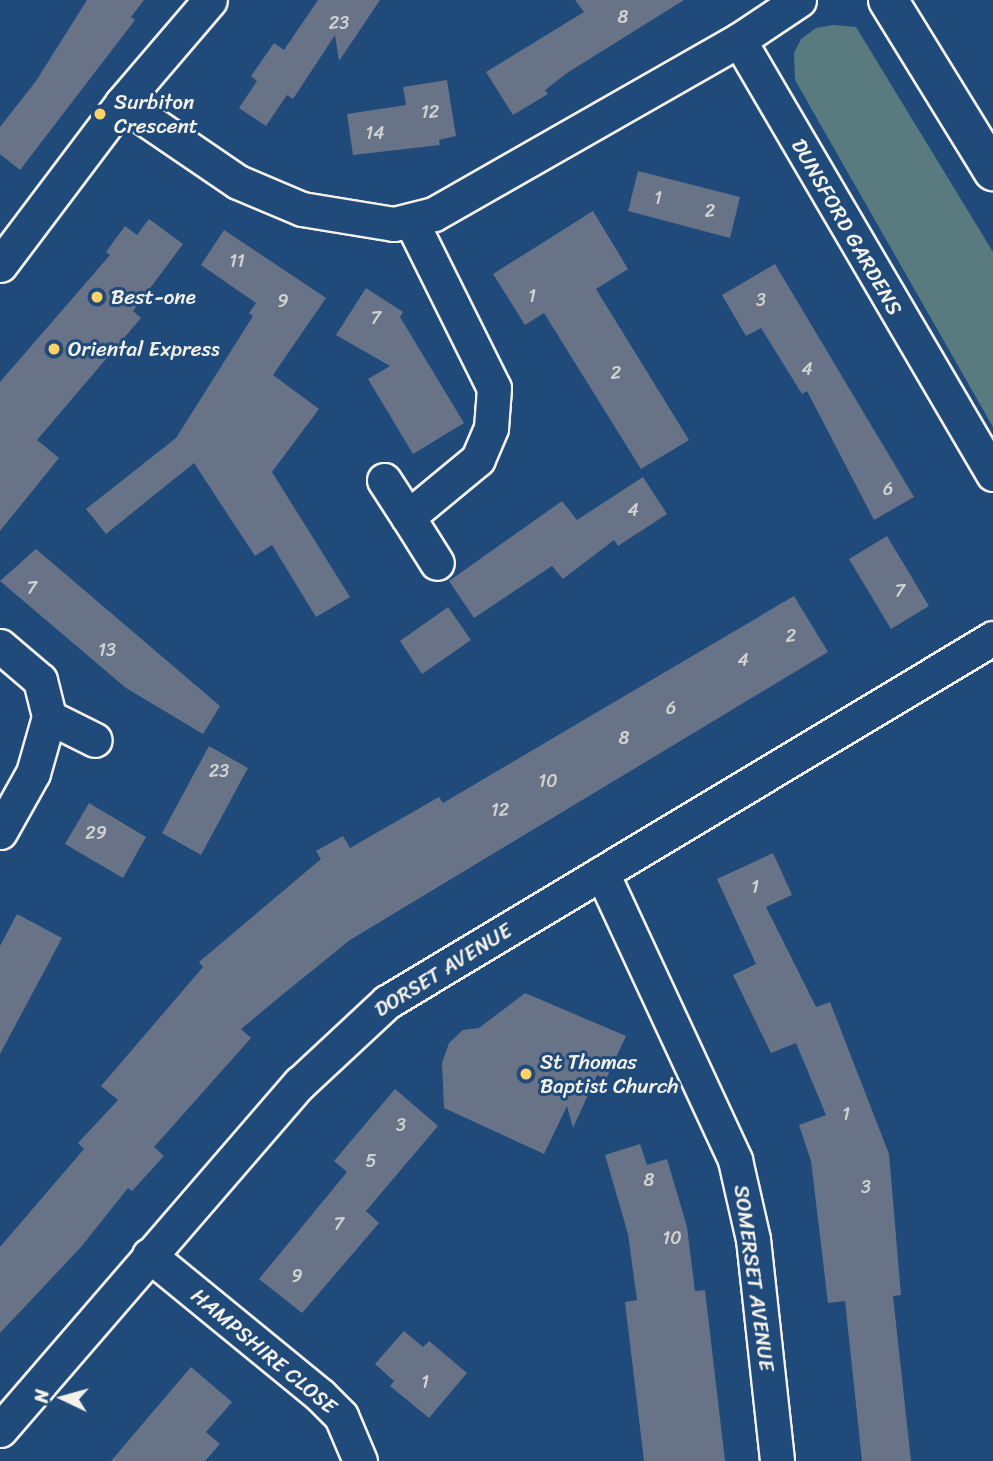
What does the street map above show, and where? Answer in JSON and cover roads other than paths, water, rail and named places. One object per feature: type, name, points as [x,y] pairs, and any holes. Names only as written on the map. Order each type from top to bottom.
[{"type":"main road","points":[[888,0],[993,171]]},
{"type":"street","points":[[0,265],[122,103],[210,0]]},
{"type":"street","points":[[122,103],[238,182],[302,209],[394,224],[411,221],[458,201],[739,40],[799,0]]},
{"type":"street","name":"DUNSFORD GARDENS","points":[[739,40],[993,474]]},
{"type":"street","points":[[408,517],[478,459],[491,428],[494,388],[411,221]]},
{"type":"street","points":[[384,480],[436,564]]},
{"type":"street","name":"DORSET AVENUE","points":[[0,1430],[149,1255],[352,1031],[387,1002],[993,638]]},
{"type":"street","points":[[0,646],[40,680],[49,717],[33,773],[0,832]]},
{"type":"street","points":[[49,717],[95,740]]},
{"type":"street","name":"SOMERSET AVENUE","points":[[602,873],[735,1160],[753,1240],[777,1461]]},
{"type":"street","name":"HAMPSHIRE CLOSE","points":[[149,1255],[320,1395],[341,1416],[360,1461]]},
{"type":"place","name":"Surbiton Crescent","points":[[100,114]]},
{"type":"place","name":"Best-one","points":[[97,297]]},
{"type":"place","name":"Oriental Express","points":[[54,349]]},
{"type":"place","name":"St Thomas Baptist Church","points":[[526,1074]]}]
